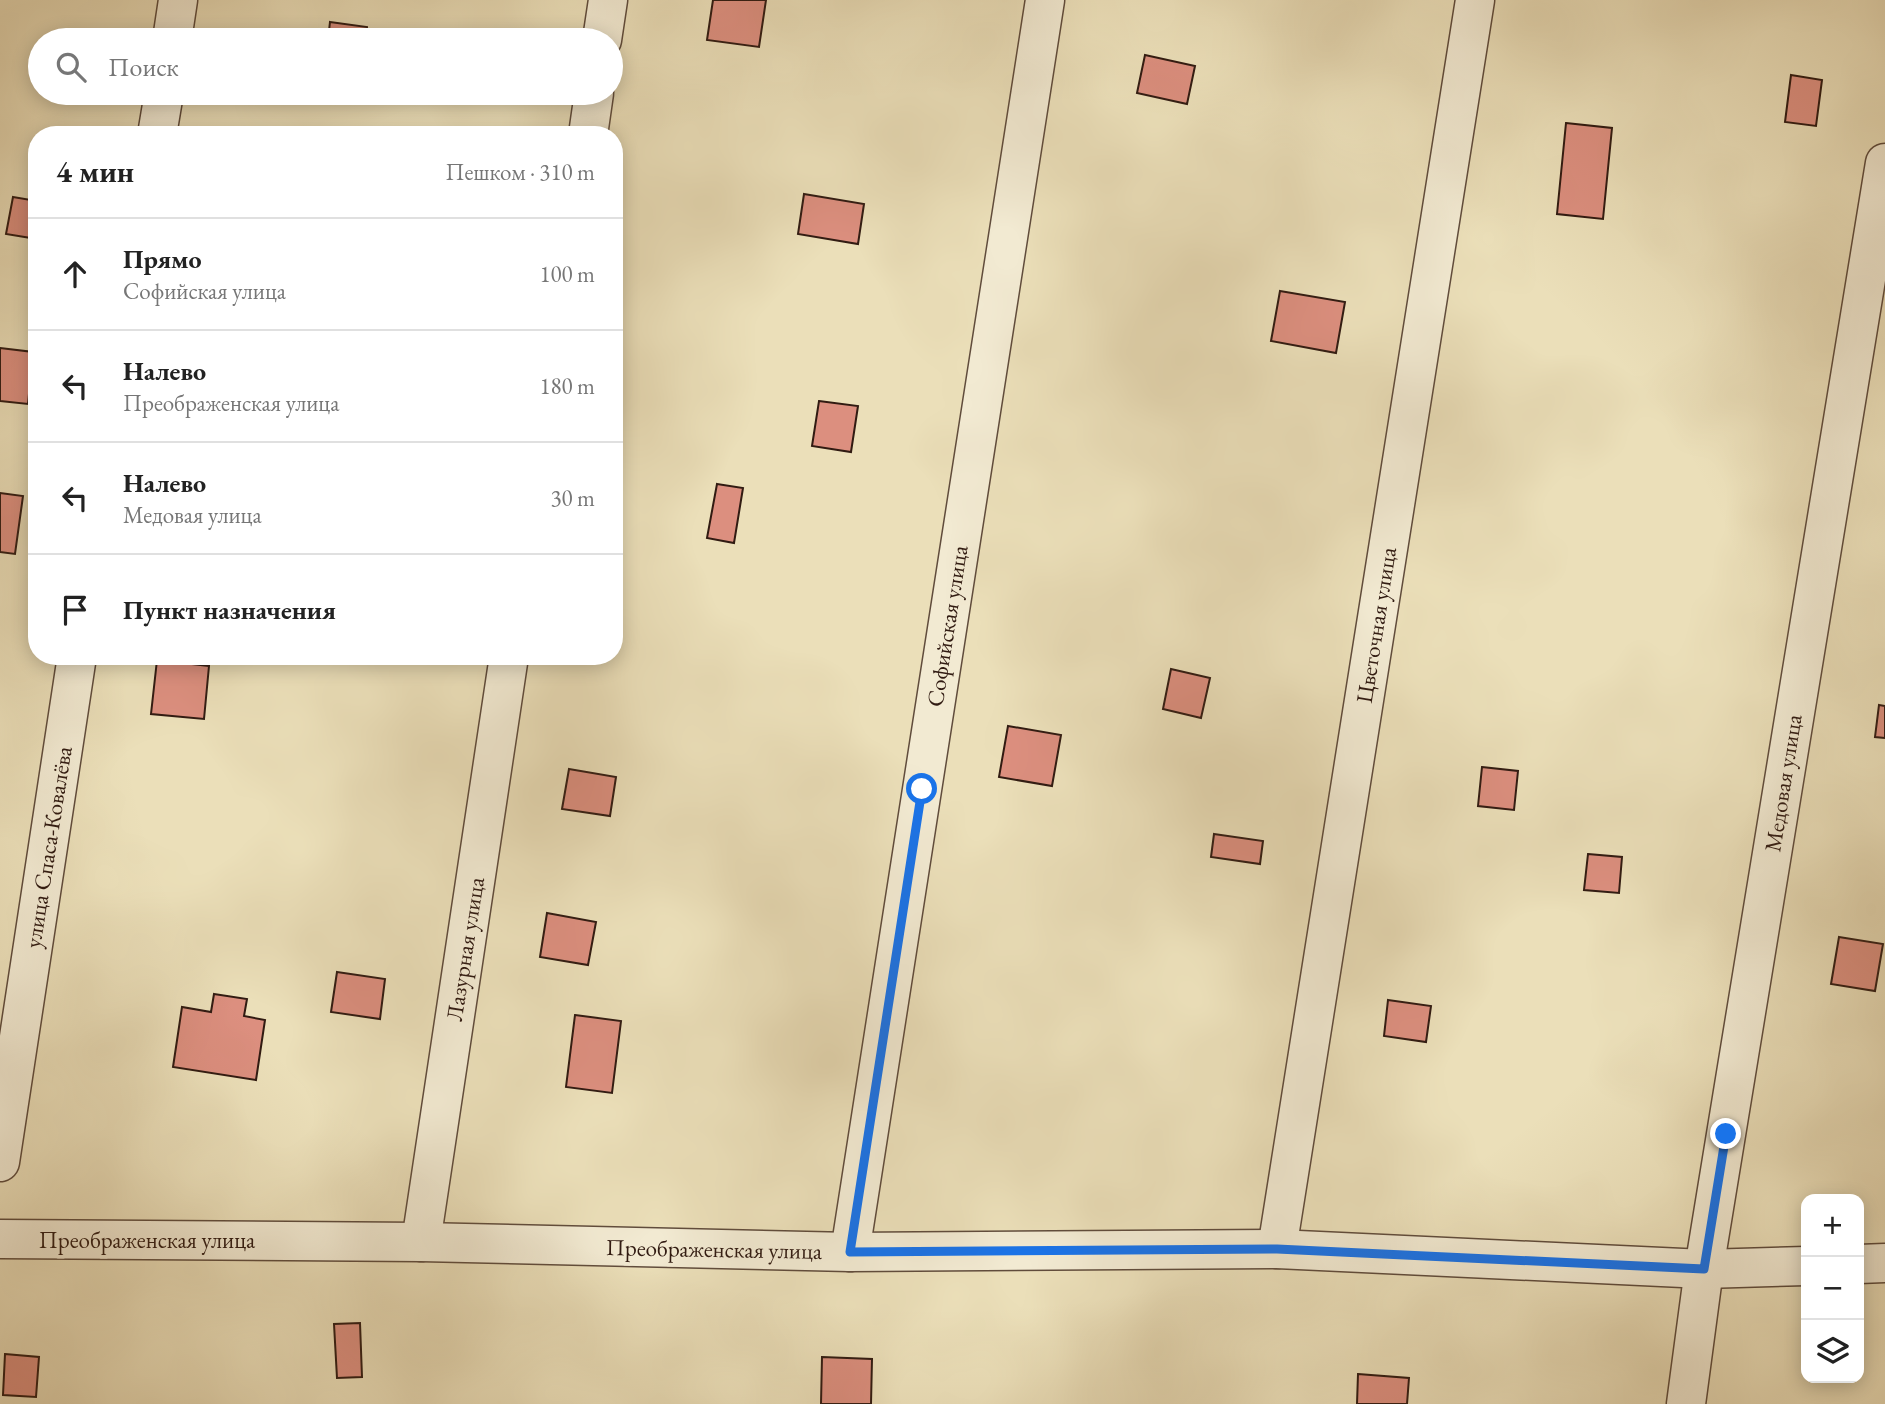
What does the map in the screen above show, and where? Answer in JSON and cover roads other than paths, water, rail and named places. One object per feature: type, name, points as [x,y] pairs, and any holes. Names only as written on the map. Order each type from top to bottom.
[{"type":"street","points":[[174,28],[178,0]]},
{"type":"street","points":[[604,28],[608,0]]},
{"type":"street","name":"Софийская улица","points":[[850,1252],[1045,0]]},
{"type":"street","name":"Цветочная улица","points":[[1277,1249],[1475,0]]},
{"type":"street","points":[[158,126],[162,105]]},
{"type":"street","points":[[589,126],[592,105]]},
{"type":"street","name":"Медовая улица","points":[[1686,1404],[1704,1269],[1885,163]]},
{"type":"street","name":"улица Спаса-Ковалёва","points":[[0,1162],[77,665]]},
{"type":"street","name":"Лазурная улица","points":[[421,1242],[508,665]]},
{"type":"street","name":"Преображенская улица","points":[[0,1239],[421,1242],[850,1252],[1277,1249],[1704,1269],[1801,1266]]},
{"type":"street","points":[[1864,1264],[1885,1264]]}]
